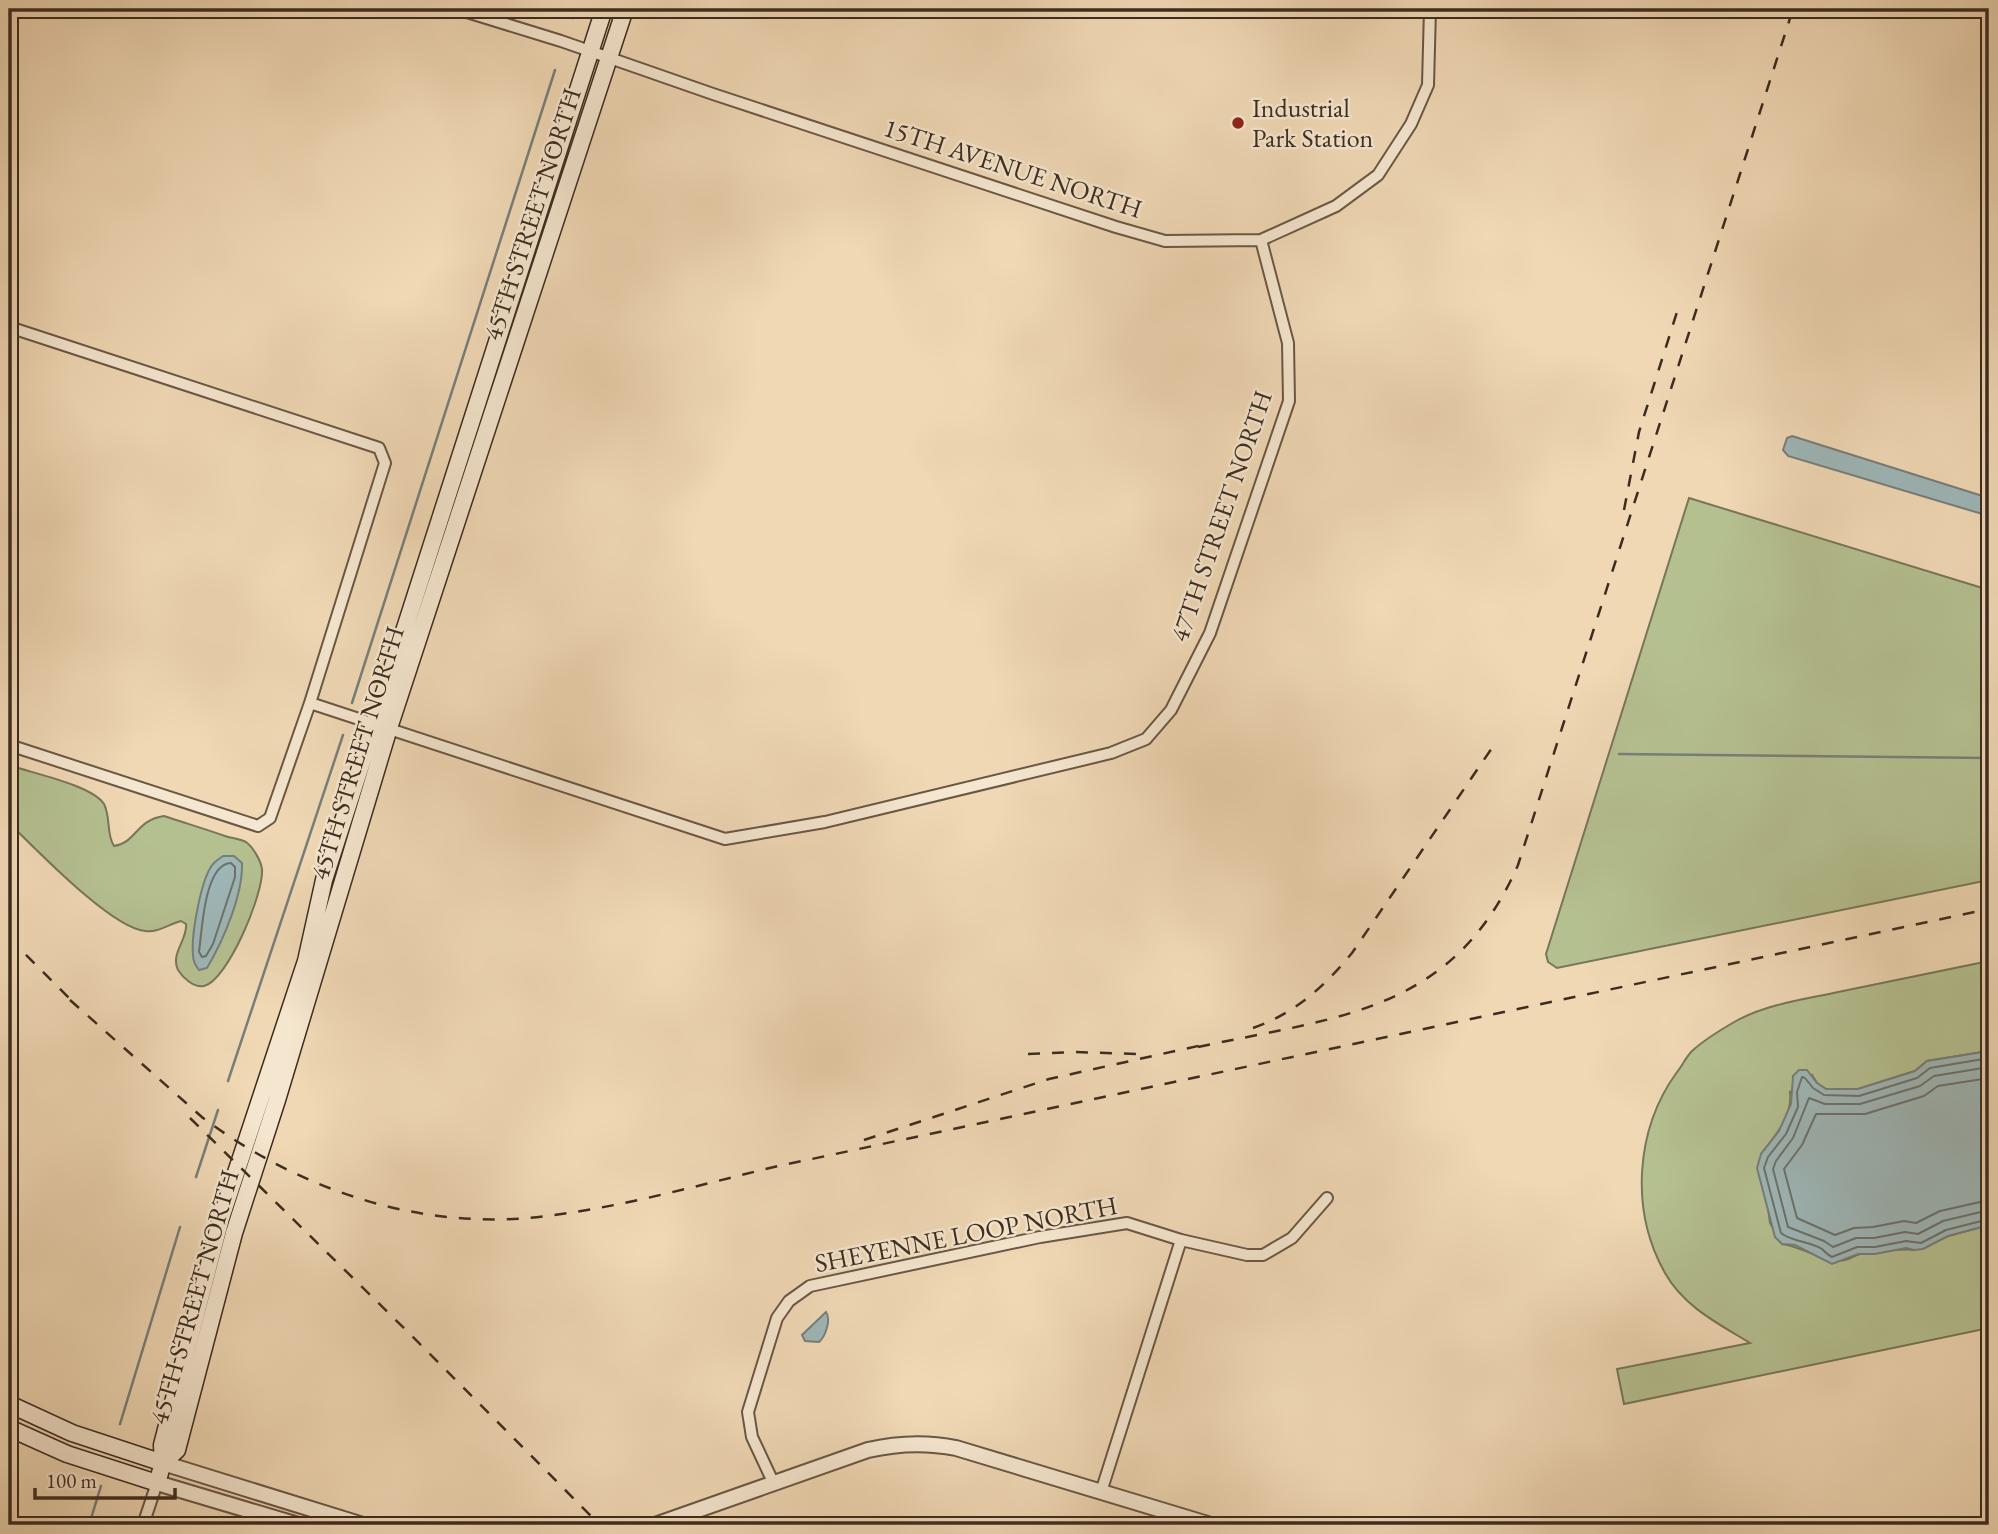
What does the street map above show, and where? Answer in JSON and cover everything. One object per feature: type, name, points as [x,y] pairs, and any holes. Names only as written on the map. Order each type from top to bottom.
[{"type":"main road","name":"45TH STREET NORTH","points":[[157,1483],[163,1463],[177,1450],[234,1233],[277,1100],[381,726],[604,9]]},
{"type":"main road","name":"45TH STREET NORTH","points":[[381,726],[625,9]]},
{"type":"main road","points":[[9,1404],[72,1433],[163,1463]]},
{"type":"main road","points":[[9,1428],[66,1454],[157,1483]]},
{"type":"street","points":[[9,18],[12,9]]},
{"type":"street","name":"15TH AVENUE NORTH","points":[[457,9],[1165,241],[1261,240],[1336,206],[1378,175],[1410,124],[1428,85],[1430,9]]},
{"type":"street","name":"47TH STREET NORTH","points":[[381,726],[725,839],[825,822],[1111,753],[1146,739],[1171,710],[1210,633],[1289,401],[1288,343],[1261,240]]},
{"type":"street","points":[[9,327],[379,448],[385,463],[310,703],[270,818],[258,826],[9,745]]},
{"type":"street","points":[[310,703],[381,726]]},
{"type":"street","name":"SHEYENNE LOOP NORTH","points":[[774,1484],[752,1437],[748,1412],[777,1318],[789,1301],[810,1286],[1040,1237],[1127,1223],[1181,1240],[1247,1255],[1263,1255],[1292,1238],[1327,1198]]},
{"type":"street","points":[[1101,1492],[1181,1240]]},
{"type":"street","points":[[655,1525],[868,1450],[924,1444],[956,1448],[1211,1525]]},
{"type":"street","points":[[163,1463],[363,1525]]},
{"type":"street","points":[[143,1525],[157,1483],[298,1525]]},
{"type":"green space","points":[[1689,498],[1989,590],[1989,880],[1557,968],[1548,962],[1546,954]]},
{"type":"green space","points":[[9,765],[74,785],[97,797],[106,809],[114,846],[127,841],[147,822],[164,816],[249,844],[262,869],[257,897],[233,953],[213,980],[204,986],[196,985],[178,970],[176,958],[186,924],[181,921],[159,930],[145,931],[113,917],[74,886],[9,823]]},
{"type":"green space","points":[[1989,961],[1989,1051],[1927,1061],[1915,1071],[1858,1089],[1826,1089],[1817,1083],[1812,1075],[1790,1092],[1786,1117],[1761,1154],[1770,1223],[1782,1244],[1822,1257],[1838,1261],[1865,1253],[1914,1250],[1948,1236],[1989,1225],[1989,1328],[1624,1404],[1617,1369],[1750,1343],[1703,1314],[1682,1296],[1665,1273],[1646,1224],[1642,1171],[1652,1119],[1663,1095],[1690,1053],[1736,1021],[1775,1006]]},
{"type":"water","points":[[1792,436],[1989,498],[1989,516],[1788,456],[1783,450],[1787,438]]},
{"type":"water","points":[[223,856],[234,856],[242,863],[239,889],[219,945],[207,968],[199,970],[194,961],[195,921],[209,870]]},
{"type":"water","points":[[1989,1051],[1989,1225],[1948,1236],[1923,1249],[1906,1248],[1875,1254],[1858,1254],[1832,1264],[1795,1245],[1782,1244],[1775,1237],[1757,1168],[1761,1154],[1779,1131],[1791,1104],[1793,1076],[1799,1070],[1807,1070],[1817,1083],[1826,1089],[1858,1089],[1915,1071],[1927,1061]]},
{"type":"water","points":[[826,1312],[828,1323],[822,1339],[819,1342],[805,1341],[802,1335]]},
{"type":"waterway","points":[[573,18],[576,9]]},
{"type":"waterway","points":[[352,703],[555,70]]},
{"type":"waterway","points":[[228,1081],[343,735]]},
{"type":"waterway","points":[[1619,754],[1989,758]]},
{"type":"waterway","points":[[196,1177],[218,1110]]},
{"type":"waterway","points":[[120,1424],[180,1227]]},
{"type":"waterway","points":[[89,1525],[101,1486]]},
{"type":"railway","points":[[1198,1047],[1298,1027],[1386,1000],[1425,980],[1460,952],[1491,914],[1518,865],[1793,9]]},
{"type":"railway","points":[[1624,510],[1639,432],[1677,312]]},
{"type":"railway","points":[[1253,1028],[1282,1015],[1308,998],[1352,953],[1494,745]]},
{"type":"railway","points":[[70,1000],[203,1118],[241,1144],[281,1166],[322,1185],[410,1211],[455,1218],[500,1219],[546,1216],[632,1201],[774,1167],[1989,909]]},
{"type":"railway","points":[[9,938],[76,1005]]},
{"type":"railway","points":[[864,1140],[1049,1079],[1207,1044]]},
{"type":"railway","points":[[1028,1054],[1138,1054]]},
{"type":"railway","points":[[190,1118],[600,1525]]},
{"type":"place","name":"Industrial Park Station","points":[[1238,123]]}]
